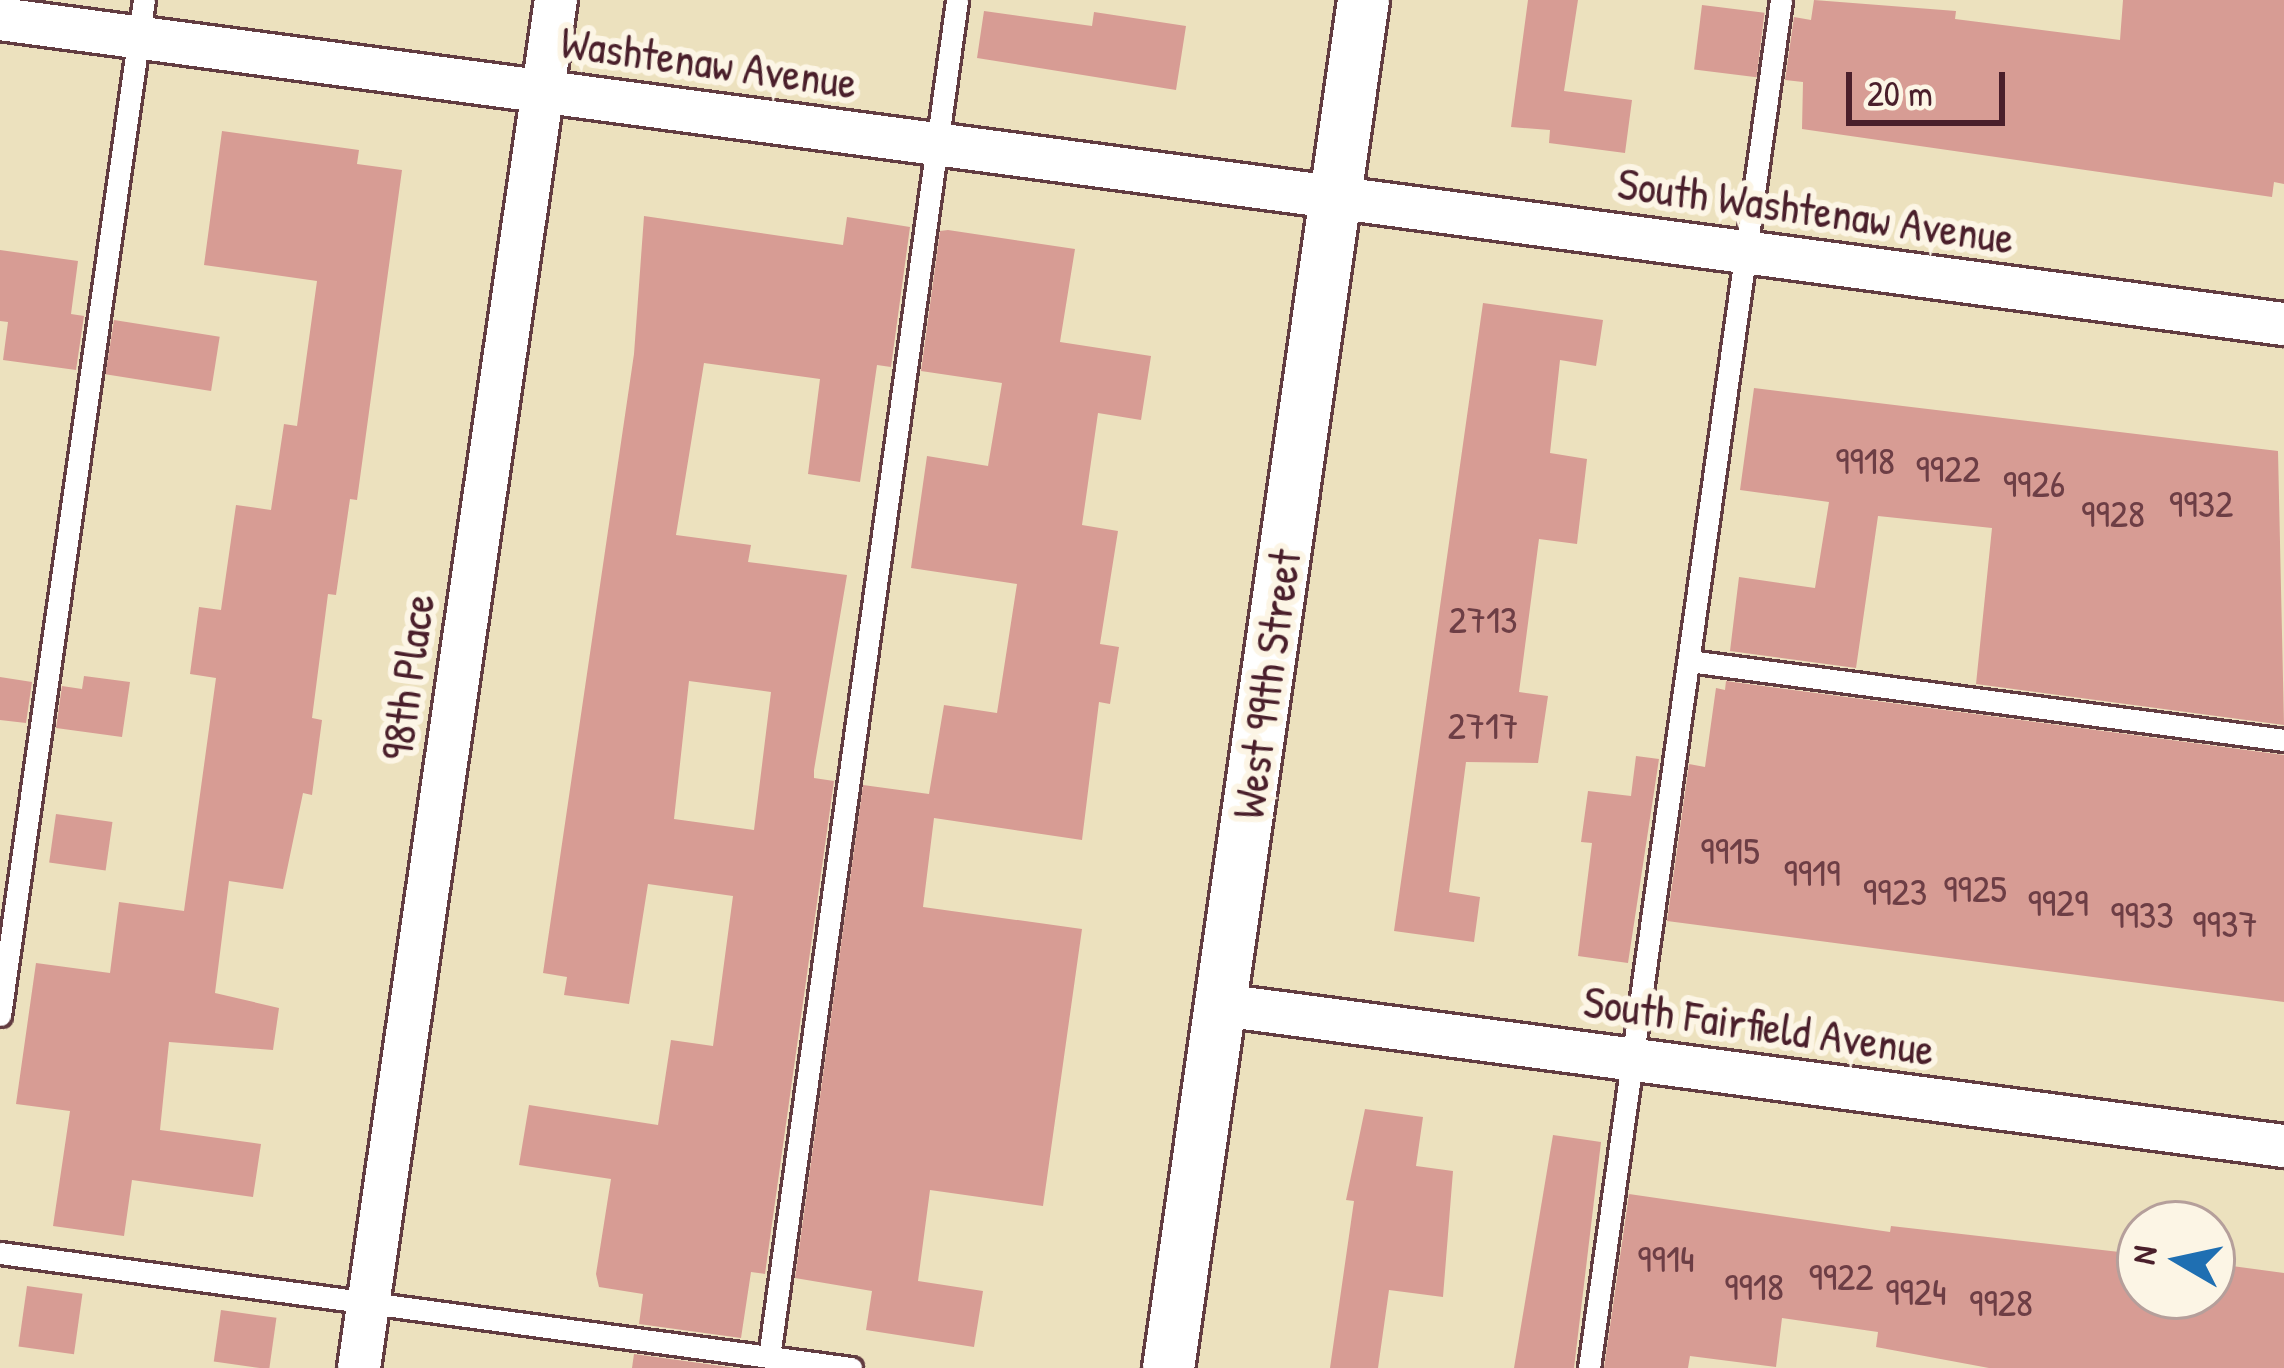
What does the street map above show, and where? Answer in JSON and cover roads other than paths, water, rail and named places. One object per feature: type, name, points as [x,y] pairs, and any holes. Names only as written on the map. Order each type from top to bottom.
[{"type":"street","name":"98th Place","points":[[359,1368],[556,0]]},
{"type":"street","name":"West 99th Street","points":[[1168,1368],[1363,0]]},
{"type":"street","name":"Washtenaw Avenue","points":[[0,19],[141,19],[543,92],[1334,198]]},
{"type":"street","name":"South Washtenaw Avenue","points":[[1334,198],[2284,324]]},
{"type":"street","name":"South Fairfield Avenue","points":[[1221,1005],[2284,1146]]},
{"type":"lane","points":[[769,1357],[958,0]]},
{"type":"lane","points":[[1589,1368],[1781,0]]},
{"type":"lane","points":[[0,1015],[141,19]]},
{"type":"lane","points":[[1688,661],[2284,740]]},
{"type":"lane","points":[[0,1253],[851,1368]]}]
